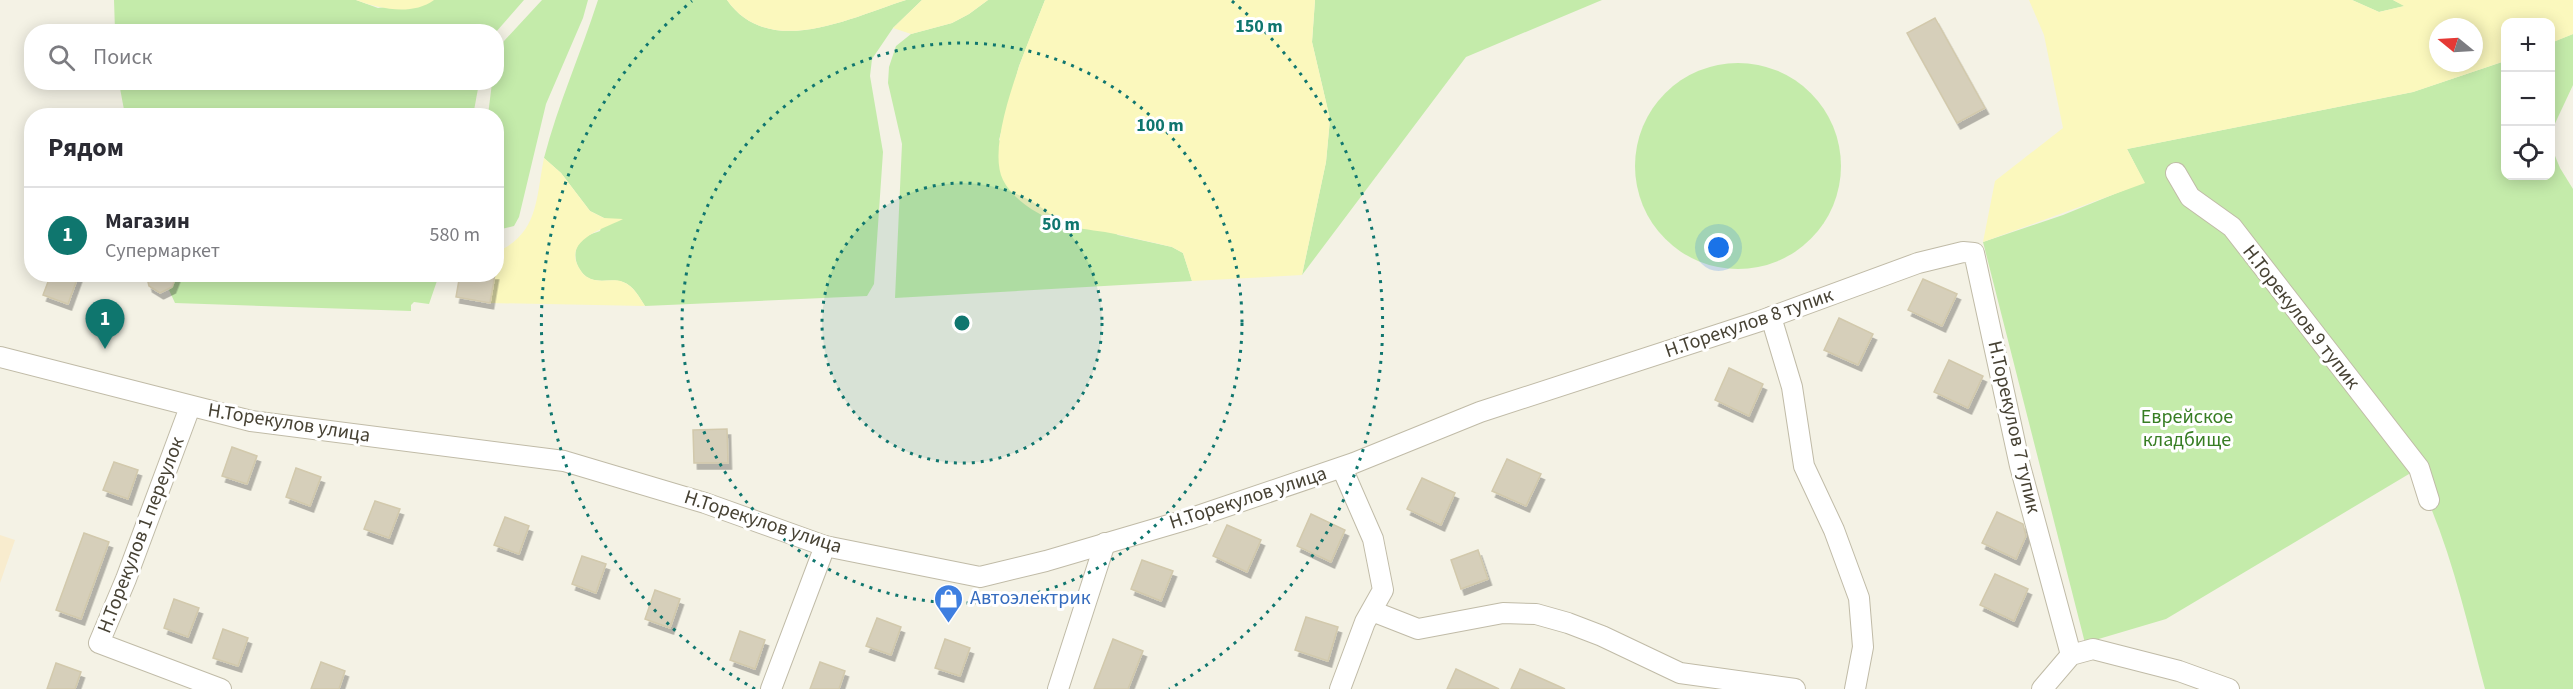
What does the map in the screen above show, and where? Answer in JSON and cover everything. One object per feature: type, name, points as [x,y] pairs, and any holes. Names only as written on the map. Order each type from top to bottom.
[{"type":"street","name":"Н.Торекулов 9 тупик","points":[[2176,173],[2190,197],[2232,227],[2419,468],[2429,500]]},
{"type":"street","name":"Н.Торекулов 7 тупик","points":[[1918,263],[1963,252],[1974,253],[2020,466],[2071,655]]},
{"type":"street","name":"Н.Торекулов 8 тупик","points":[[1579,380],[1772,317],[1918,263]]},
{"type":"street","points":[[1772,317],[1792,387],[1804,466],[1834,530],[1859,598],[1863,647],[1855,689]]},
{"type":"street","name":"Н.Торекулов улица","points":[[0,357],[251,421],[564,461],[705,502],[825,546],[980,577],[1046,561],[1189,519],[1342,468],[1480,412],[1579,380]]},
{"type":"street","name":"Н.Торекулов 1 переулок","points":[[190,406],[153,508],[99,643],[221,689]]},
{"type":"street","points":[[1340,689],[1383,590],[1373,539],[1342,468]]},
{"type":"street","points":[[1058,689],[1106,543]]},
{"type":"street","points":[[771,689],[825,546]]},
{"type":"street","points":[[1372,611],[1418,629],[1503,613],[1536,614],[1568,622],[1680,673],[1796,689]]},
{"type":"street","points":[[2042,689],[2071,655],[2093,649],[2179,671],[2229,689]]},
{"type":"shaded area","points":[[0,535],[15,540],[0,583]]},
{"type":"green space","points":[[114,0],[356,0],[378,8],[434,0],[524,0],[503,24],[115,24]]},
{"type":"green space","points":[[542,0],[588,0],[583,18],[546,104],[519,217],[514,226],[504,228],[504,108],[489,108],[491,90],[504,90],[504,41]]},
{"type":"green space","points":[[598,0],[727,0],[745,18],[765,28],[788,31],[812,29],[837,23],[906,0],[922,0],[893,28],[872,59],[870,76],[883,152],[874,284],[867,296],[645,306],[636,292],[627,284],[594,280],[583,274],[575,256],[578,244],[589,235],[600,231],[604,218],[590,211],[561,173],[544,158]]},
{"type":"green space","points":[[988,0],[1045,0],[1019,66],[999,140],[1118,235],[1172,247],[1183,253],[1192,281],[895,298],[902,144],[888,83],[889,67],[896,46],[911,34],[952,23]]},
{"type":"green space","points":[[1315,0],[1602,0],[1466,57],[1302,275],[1326,162],[1330,119],[1312,42]]},
{"type":"green space","points":[[2352,0],[2393,0],[2405,6],[2379,12]]},
{"type":"green space","points":[[2573,34],[2573,85],[2555,123],[2555,72],[2555,41]]},
{"type":"green space","name":"Еврейское кладбище","points":[[2501,62],[2501,180],[2555,180],[2555,156],[2573,189],[2573,689],[2485,689],[2447,550],[2414,471],[2166,619],[2085,643],[1983,242],[2063,215],[2144,182],[2127,149],[2413,92],[2472,72],[2483,72],[2483,68]]},
{"type":"green space","points":[[1738,63],[1758,65],[1777,71],[1811,93],[1833,127],[1839,146],[1841,166],[1839,186],[1833,205],[1811,239],[1777,261],[1758,267],[1738,269],[1718,267],[1699,261],[1665,239],[1643,205],[1637,186],[1635,166],[1637,146],[1643,127],[1665,93],[1699,71],[1718,65]]},
{"type":"green space","points":[[120,90],[478,90],[474,108],[124,108]]},
{"type":"green space","points":[[172,282],[437,282],[429,304],[414,302],[411,305],[411,311],[175,303],[169,290]]},
{"type":"sand","points":[[356,0],[434,0],[416,8],[396,9]]},
{"type":"sand","points":[[727,0],[906,0],[837,23],[812,29],[788,31],[765,28],[745,18]]},
{"type":"sand","points":[[922,0],[988,0],[952,23],[911,34],[893,28]]},
{"type":"sand","points":[[1045,0],[1315,0],[1312,42],[1330,119],[1326,162],[1302,275],[1192,281],[1183,253],[1172,247],[1060,223],[1043,216],[1013,194],[1003,180],[999,163],[999,141],[1011,90]]},
{"type":"sand","points":[[2029,0],[2352,0],[2379,12],[2404,6],[2393,0],[2573,0],[2573,34],[2555,41],[2555,18],[2501,18],[2501,62],[2483,68],[2483,18],[2429,18],[2429,72],[2472,72],[2413,92],[2127,149],[2145,183],[1983,242],[1995,181],[2063,128],[2044,35]]},
{"type":"sand","points":[[544,158],[561,173],[590,211],[604,218],[623,219],[589,236],[577,249],[575,257],[581,271],[587,277],[595,280],[615,280],[627,284],[636,292],[645,306],[490,303],[494,282],[504,282],[504,248],[522,234],[529,224],[537,200]]},
{"type":"building","points":[[1935,18],[1985,108],[1957,123],[1907,33]]},
{"type":"building","points":[[1923,279],[1957,294],[1942,326],[1908,310]]},
{"type":"building","points":[[48,282],[76,282],[68,304],[43,295]]},
{"type":"building","points":[[148,282],[174,282],[172,287],[160,293],[149,286]]},
{"type":"building","points":[[459,282],[494,282],[490,303],[456,297]]},
{"type":"building","points":[[1839,318],[1873,334],[1858,365],[1824,350]]},
{"type":"building","points":[[1949,360],[1983,376],[1968,408],[1934,392]]},
{"type":"building","points":[[1729,368],[1763,384],[1749,416],[1715,400]]},
{"type":"building","points":[[727,429],[728,463],[694,463],[693,430]]},
{"type":"building","points":[[232,447],[257,456],[247,484],[222,476]]},
{"type":"building","points":[[1507,459],[1541,474],[1526,506],[1492,491]]},
{"type":"building","points":[[114,462],[138,470],[128,499],[103,490]]},
{"type":"building","points":[[296,468],[321,477],[310,506],[286,497]]},
{"type":"building","points":[[1422,478],[1455,493],[1441,525],[1407,509]]},
{"type":"building","points":[[375,501],[400,509],[389,538],[364,529]]},
{"type":"building","points":[[1997,512],[2023,524],[2026,536],[2016,559],[1982,543]]},
{"type":"building","points":[[1311,514],[1345,530],[1331,562],[1297,546]]},
{"type":"building","points":[[505,517],[529,526],[519,554],[494,545]]},
{"type":"building","points":[[1227,525],[1261,540],[1247,572],[1213,556]]},
{"type":"building","points":[[84,533],[109,542],[81,619],[56,610]]},
{"type":"building","points":[[1478,550],[1488,579],[1461,589],[1451,560]]},
{"type":"building","points":[[582,556],[606,564],[596,593],[572,584]]},
{"type":"building","points":[[1142,560],[1173,571],[1161,601],[1131,589]]},
{"type":"building","points":[[1995,574],[2028,589],[2014,621],[1980,605]]},
{"type":"building","points":[[655,590],[680,599],[670,628],[645,619]]},
{"type":"building","points":[[174,599],[199,608],[188,637],[164,628]]},
{"type":"building","points":[[1306,617],[1338,627],[1328,661],[1295,650]]},
{"type":"building","points":[[877,618],[901,627],[891,655],[866,646]]},
{"type":"building","points":[[223,629],[248,638],[238,666],[213,658]]},
{"type":"building","points":[[740,631],[765,640],[755,669],[730,660]]},
{"type":"building","points":[[945,639],[970,648],[960,676],[935,668]]},
{"type":"building","points":[[1113,639],[1143,651],[1128,689],[1094,689]]},
{"type":"building","points":[[321,662],[345,671],[339,689],[311,689]]},
{"type":"building","points":[[820,662],[845,671],[839,689],[810,689]]},
{"type":"building","points":[[56,663],[81,672],[75,689],[47,689]]},
{"type":"building","points":[[1456,669],[1499,689],[1447,689]]},
{"type":"building","points":[[1520,669],[1565,689],[1511,689]]},
{"type":"place","name":"Магазин","points":[[105,349]]},
{"type":"place","name":"Автоэлектрик","points":[[949,624]]}]
